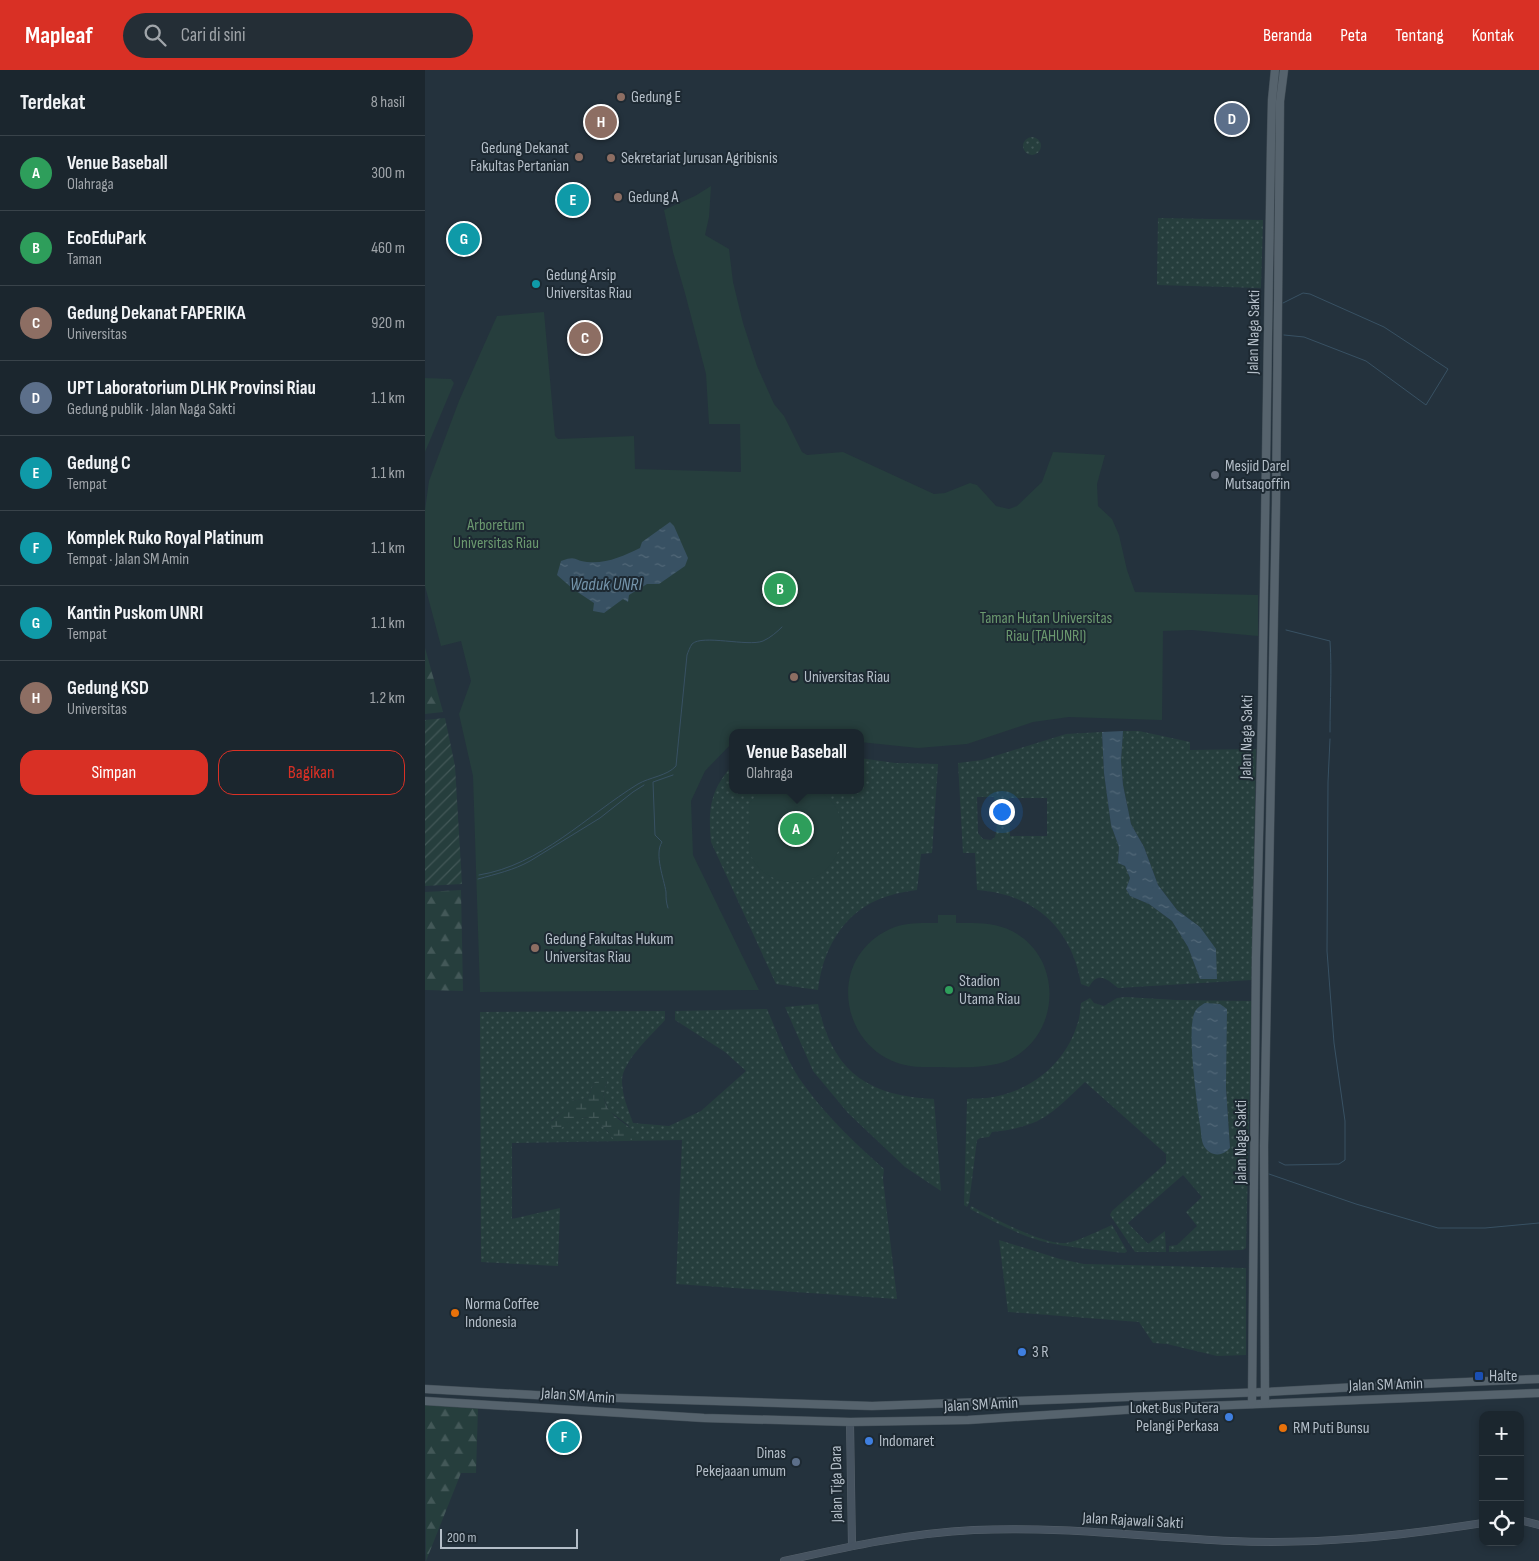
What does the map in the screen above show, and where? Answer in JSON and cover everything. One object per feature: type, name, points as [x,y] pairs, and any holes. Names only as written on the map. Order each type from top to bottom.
[{"type":"main road","name":"Jalan Naga Sakti","points":[[1252,1404],[1254,1391],[1256,957],[1262,714],[1271,144],[1275,70]]},
{"type":"main road","name":"Jalan Naga Sakti","points":[[1265,1403],[1264,1136],[1276,505],[1280,101],[1284,70]]},
{"type":"main road","name":"Jalan SM Amin","points":[[425,1389],[553,1396],[872,1406],[1266,1392],[1539,1379]]},
{"type":"main road","points":[[1323,1388],[1325,1401]]},
{"type":"main road","name":"Jalan SM Amin","points":[[425,1401],[704,1418],[850,1422],[968,1420],[1155,1408],[1539,1393]]},
{"type":"main road","points":[[967,1404],[968,1420]]},
{"type":"main road","name":"Jalan Tiga Dara","points":[[850,1422],[852,1546]]},
{"type":"main road","points":[[1524,1521],[1539,1525]]},
{"type":"main road","name":"Jalan Rajawali Sakti","points":[[784,1561],[852,1546],[950,1532],[1003,1530],[1135,1534],[1230,1541],[1298,1542],[1399,1534],[1479,1524]]},
{"type":"green space","points":[[1028,137],[1036,137],[1041,142],[1039,153],[1028,155],[1023,150],[1023,142]]},
{"type":"green space","points":[[711,186],[709,217],[705,235],[729,249],[733,282],[743,323],[757,366],[774,404],[784,416],[802,452],[807,455],[843,452],[934,494],[945,493],[970,483],[977,485],[996,506],[1009,509],[1017,506],[1042,482],[1053,452],[1105,455],[1097,484],[1098,506],[1112,519],[1119,535],[1127,570],[1135,592],[1258,595],[1258,636],[1192,630],[1163,631],[1162,720],[1069,717],[1033,722],[967,744],[918,748],[864,742],[864,729],[729,729],[729,746],[705,771],[691,801],[693,855],[759,990],[480,992],[473,776],[459,714],[471,681],[461,641],[441,646],[425,586],[425,510],[429,481],[459,401],[497,316],[544,312],[555,436],[558,439],[634,436],[635,469],[741,472],[740,424],[709,424],[706,374],[673,252],[664,210],[695,196]]},
{"type":"green space","points":[[1158,218],[1263,220],[1261,288],[1157,285]]},
{"type":"green space","points":[[425,378],[451,379],[454,383],[425,452]]},
{"type":"green space","points":[[425,648],[443,712],[425,714]]},
{"type":"green space","points":[[445,718],[455,766],[462,884],[425,886],[425,720]]},
{"type":"green space","points":[[1123,731],[1139,731],[1190,742],[1190,750],[1256,749],[1252,980],[1118,988],[1107,980],[1099,978],[1092,982],[1089,987],[1081,984],[1069,946],[1047,918],[1033,907],[1016,898],[977,890],[975,853],[963,853],[958,763],[982,760],[1066,734],[1102,732],[1104,773],[1111,825],[1119,847],[1118,863],[1125,866],[1130,878],[1126,889],[1130,896],[1149,904],[1172,921],[1188,947],[1200,979],[1200,927],[1177,910],[1158,885],[1144,847],[1131,824],[1123,785],[1121,761]],"holes":[[[977,797],[994,797],[997,827],[995,837],[991,840],[983,839],[978,833]],[[1009,798],[1047,798],[1047,836],[1010,836]]]},
{"type":"green space","points":[[864,759],[895,763],[938,764],[932,853],[921,854],[917,890],[878,899],[851,917],[832,943],[821,973],[818,990],[776,984],[711,842],[710,820],[712,801],[729,770],[729,794],[864,794]]},
{"type":"green space","points":[[758,794],[822,794],[832,803],[840,818],[842,835],[838,851],[829,866],[816,877],[799,882],[779,880],[762,871],[753,860],[750,852],[750,803]]},
{"type":"green space","points":[[461,890],[463,991],[425,990],[425,892]]},
{"type":"green space","name":"Stadion Utama Riau","points":[[938,915],[956,915],[956,923],[985,924],[1005,928],[1029,943],[1041,959],[1048,977],[1047,1015],[1039,1033],[1026,1048],[1009,1060],[990,1065],[967,1067],[922,1067],[895,1062],[874,1050],[859,1032],[850,1010],[848,987],[854,964],[868,944],[890,929],[907,924],[938,923]]},
{"type":"green space","points":[[1090,998],[1094,1003],[1104,1006],[1117,998],[1252,1001],[1246,1248],[1243,1250],[1169,1252],[1169,1246],[1177,1245],[1197,1226],[1186,1212],[1202,1197],[1183,1175],[1128,1223],[1148,1244],[1165,1231],[1166,1252],[1135,1252],[1110,1215],[1112,1211],[1166,1163],[1166,1154],[1085,1082],[1058,1107],[1036,1122],[1022,1127],[992,1132],[989,1137],[977,1140],[969,1203],[967,1207],[964,1205],[967,1099],[998,1096],[1024,1087],[1036,1080],[1057,1061],[1065,1050],[1078,1022],[1081,1003]],"holes":[[[1226,1088],[1230,1148],[1211,1153],[1203,1144],[1196,1095]]]},
{"type":"green space","points":[[818,1004],[824,1027],[833,1047],[843,1063],[856,1075],[872,1085],[890,1092],[910,1097],[934,1099],[941,1191],[905,1167],[848,1113],[813,1071],[785,1007]]},
{"type":"green space","points":[[767,1009],[788,1058],[804,1085],[832,1119],[884,1169],[883,1179],[897,1299],[676,1284],[682,1140],[512,1143],[512,1219],[560,1208],[558,1266],[481,1262],[480,1012],[665,1011],[665,1020],[627,1065],[623,1073],[622,1086],[633,1123],[669,1126],[701,1111],[746,1071],[725,1052],[675,1020],[675,1011]],"holes":[[[607,1081],[603,1096],[609,1111],[628,1125],[637,1140],[615,1140],[592,1117],[551,1121],[562,1113],[572,1101],[588,1098],[594,1083]]]},
{"type":"green space","points":[[599,1078],[605,1078],[607,1081],[603,1096],[607,1108],[633,1131],[638,1140],[615,1140],[602,1125],[593,1119],[581,1118],[556,1130],[548,1124],[562,1113],[571,1101],[588,1098],[594,1083]]},
{"type":"green space","points":[[971,1206],[1031,1235],[1055,1242],[1065,1243],[1076,1240],[1112,1225],[1127,1251],[1125,1253],[1093,1250],[1041,1241],[996,1223],[970,1209]]},
{"type":"green space","points":[[999,1240],[1060,1259],[1084,1264],[1246,1268],[1246,1355],[1217,1356],[1167,1344],[1153,1343],[1139,1322],[1008,1312]]},
{"type":"green space","points":[[425,1405],[478,1408],[476,1473],[461,1473],[426,1561]]},
{"type":"water","name":"Waduk UNRI","points":[[670,522],[674,526],[688,558],[685,566],[659,584],[647,584],[629,595],[628,602],[623,599],[604,613],[593,611],[594,603],[573,589],[557,575],[561,561],[573,558],[587,562],[608,561],[640,548],[642,542]]},
{"type":"water","points":[[1123,731],[1121,761],[1123,785],[1131,824],[1144,847],[1158,885],[1177,910],[1200,927],[1216,949],[1217,979],[1200,979],[1188,947],[1172,921],[1149,904],[1130,896],[1126,889],[1130,878],[1125,866],[1118,863],[1119,847],[1111,825],[1104,773],[1102,732]]},
{"type":"water","points":[[1205,1003],[1220,1004],[1227,1009],[1226,1088],[1230,1148],[1219,1154],[1208,1151],[1203,1144],[1193,1068],[1192,1023],[1196,1010]]},
{"type":"waterway","points":[[1283,303],[1303,293],[1310,294],[1384,327],[1448,369],[1426,405],[1366,361],[1304,337],[1284,335]]},
{"type":"waterway","points":[[479,875],[501,870],[543,850],[638,784],[668,772],[676,766],[687,655],[692,644],[705,640],[747,643],[763,641],[782,627]]},
{"type":"waterway","points":[[1286,630],[1330,641],[1330,732]]},
{"type":"waterway","points":[[1279,1162],[1285,1165],[1339,1164],[1345,1160],[1345,1121],[1334,1043],[1327,951],[1330,739]]},
{"type":"waterway","points":[[668,908],[659,860],[662,842],[655,835],[653,782],[673,775]]},
{"type":"waterway","points":[[478,879],[530,861],[600,818],[644,785]]},
{"type":"waterway","points":[[1269,1174],[1356,1204],[1438,1228],[1485,1228],[1539,1223]]},
{"type":"place","name":"Gedung E","points":[[621,97]]},
{"type":"place","name":"UPT Laboratorium DLHK Provinsi Riau","points":[[1232,119]]},
{"type":"place","name":"Gedung KSD","points":[[601,122]]},
{"type":"place","name":"Gedung Dekanat Fakultas Pertanian","points":[[579,157]]},
{"type":"place","name":"Sekretariat Jurusan Agribisnis","points":[[611,158]]},
{"type":"place","name":"Gedung A","points":[[618,197]]},
{"type":"place","name":"Gedung C","points":[[573,200]]},
{"type":"place","name":"Kantin Puskom UNRI","points":[[464,239]]},
{"type":"place","name":"Gedung Arsip Universitas Riau","points":[[536,284]]},
{"type":"place","name":"Gedung Dekanat FAPERIKA","points":[[585,338]]},
{"type":"place","name":"Mesjid Darel Mutsaqoffin","points":[[1215,475]]},
{"type":"place","name":"EcoEduPark","points":[[780,589]]},
{"type":"place","name":"Universitas Riau","points":[[794,677]]},
{"type":"place","name":"Venue Baseball","points":[[796,829]]},
{"type":"place","name":"Gedung Fakultas Hukum Universitas Riau","points":[[535,948]]},
{"type":"place","name":"Stadion Utama Riau","points":[[949,990]]},
{"type":"place","name":"Norma Coffee Indonesia","points":[[455,1313]]},
{"type":"place","name":"3 R","points":[[1022,1352]]},
{"type":"place","name":"Halte","points":[[1479,1376]]},
{"type":"place","name":"Loket Bus Putera Pelangi Perkasa","points":[[1229,1417]]},
{"type":"place","name":"RM Puti Bunsu","points":[[1283,1428]]},
{"type":"place","name":"Komplek Ruko Royal Platinum","points":[[564,1437]]},
{"type":"place","name":"Indomaret","points":[[869,1441]]},
{"type":"place","name":"Dinas Pekejaaan umum","points":[[796,1462]]},
{"type":"park label","name":"Arboretum Universitas Riau","points":[[496,534]]},
{"type":"park label","name":"Taman Hutan Universitas Riau (TAHUNRI)","points":[[1046,627]]}]
